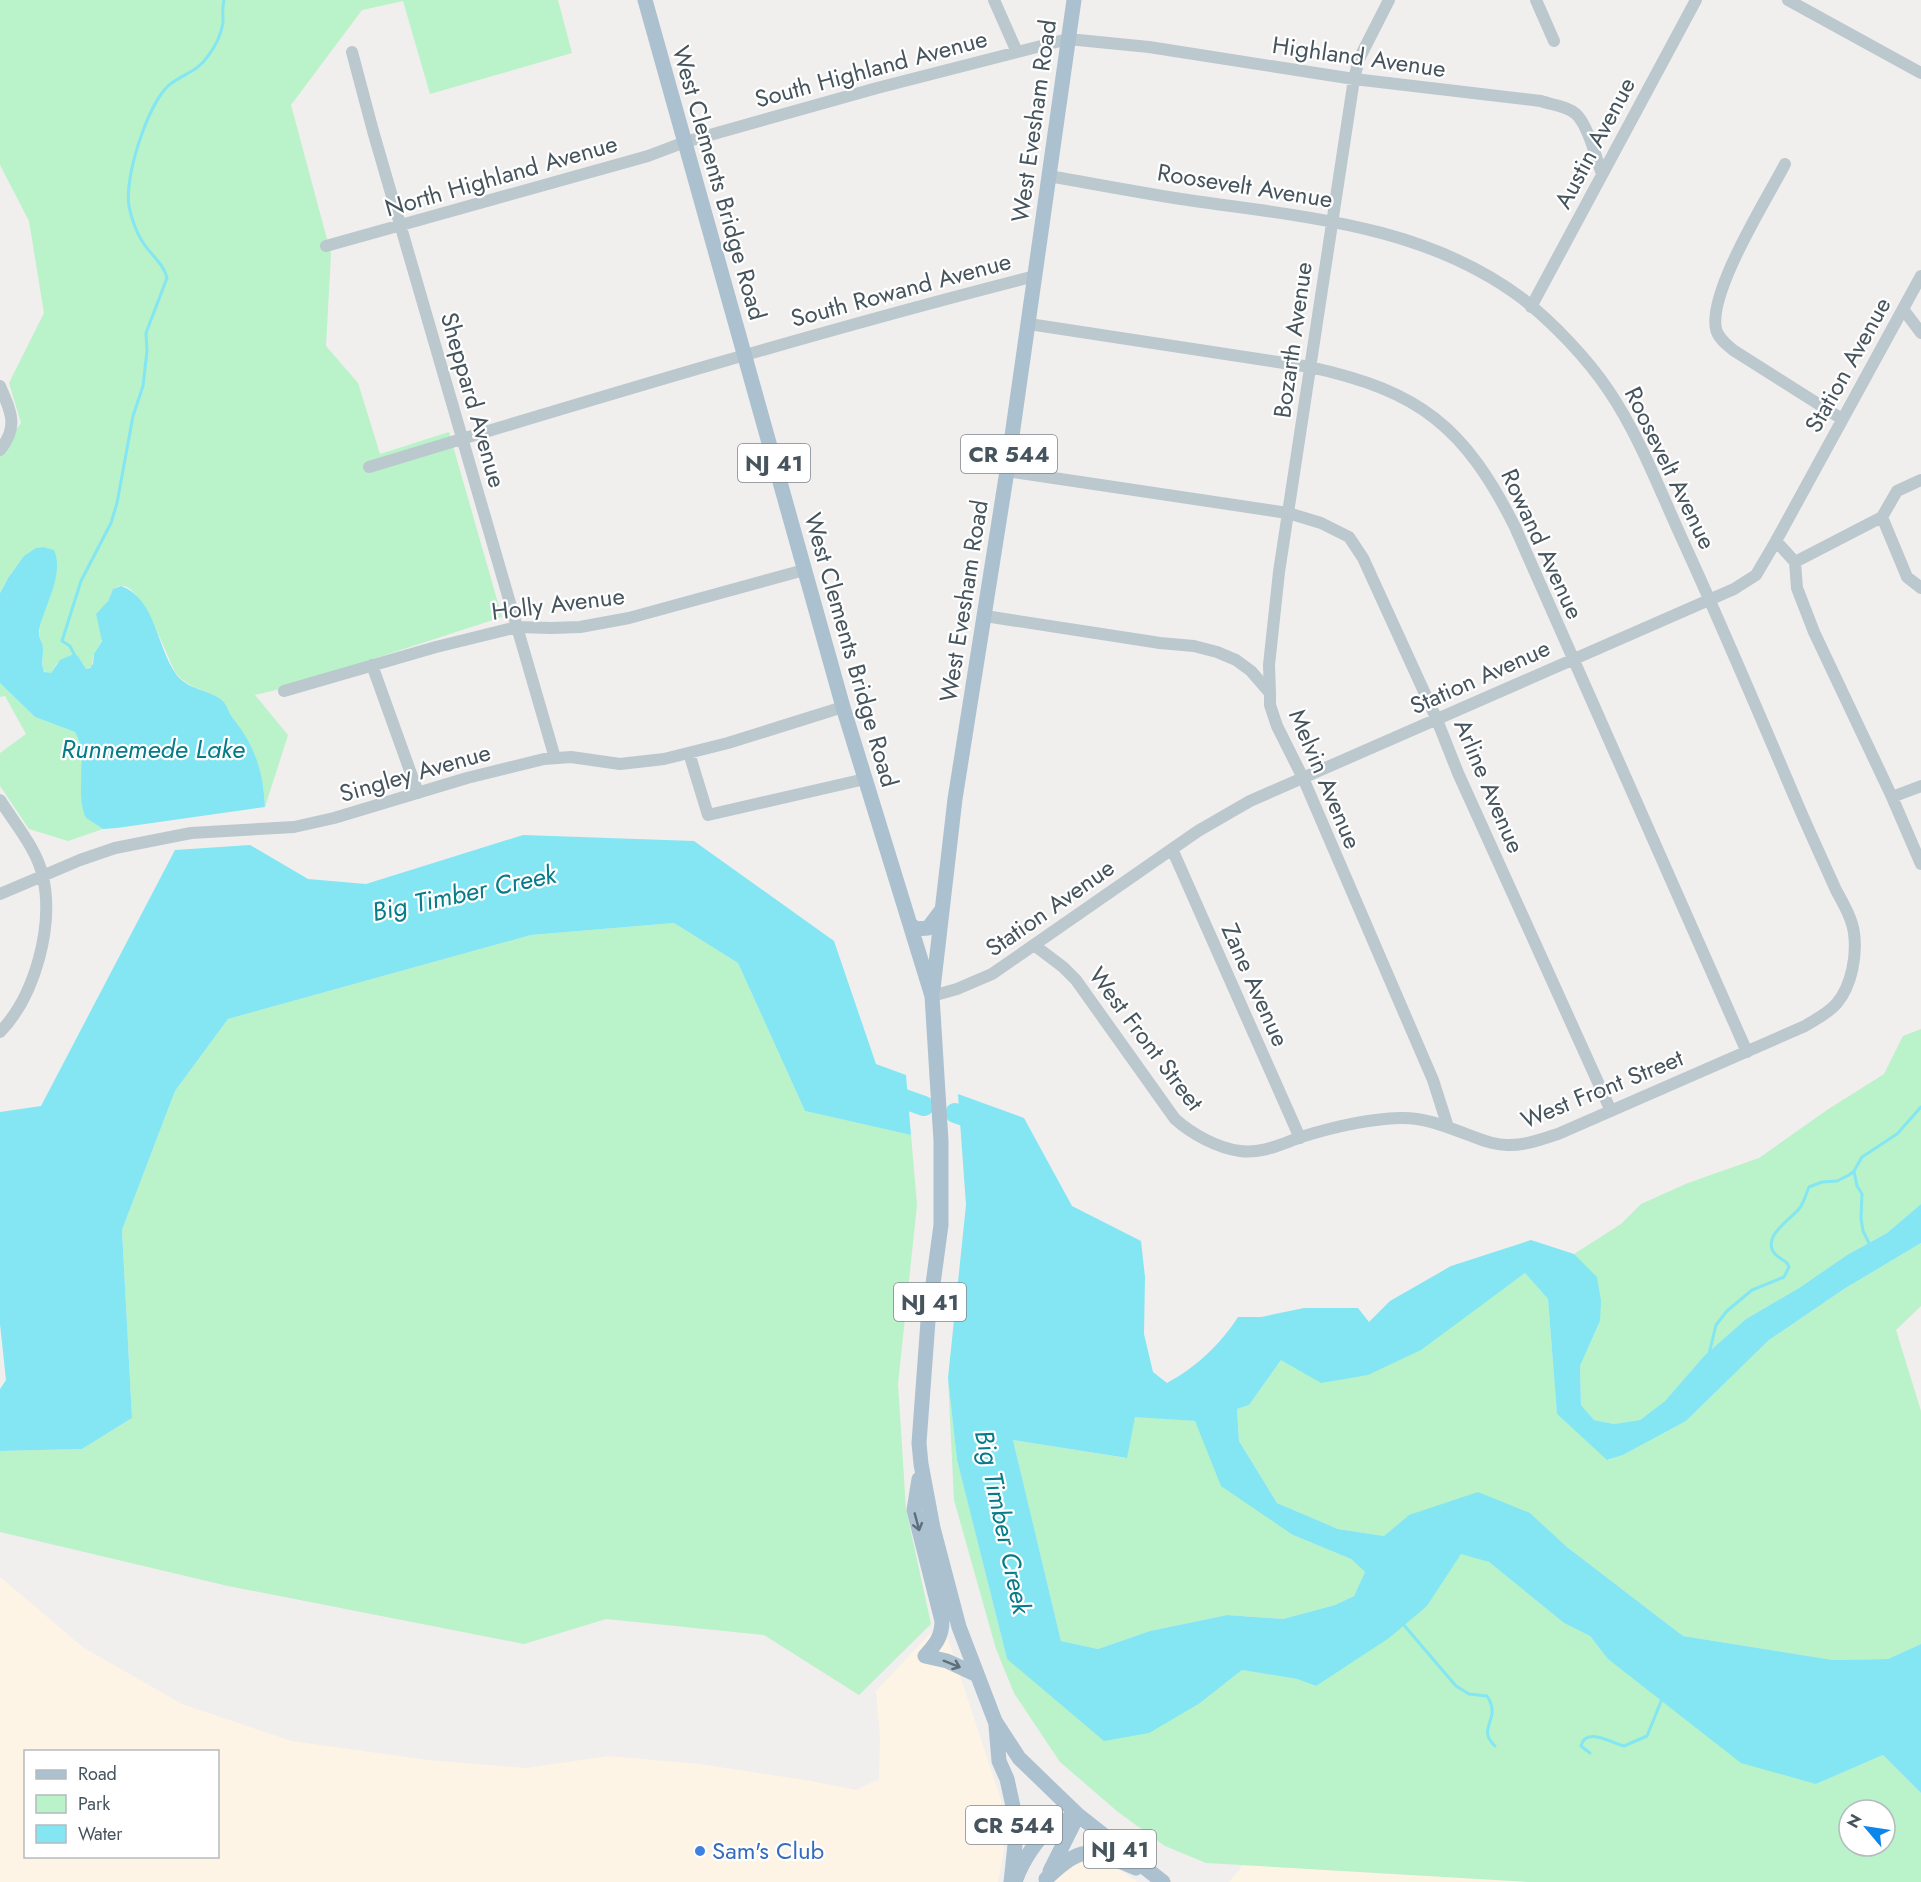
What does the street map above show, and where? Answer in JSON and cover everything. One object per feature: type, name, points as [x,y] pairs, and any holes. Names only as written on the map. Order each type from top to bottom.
[{"type":"main road","name":"West Clements Bridge Road","points":[[645,0],[843,706],[932,996],[941,1141],[941,1225],[928,1321],[919,1443],[921,1464]]},
{"type":"main road","name":"West Evesham Road","points":[[932,996],[955,799],[1029,324],[1074,0]]},
{"type":"main road","points":[[910,924],[916,929],[928,928],[942,909]]},
{"type":"main road","points":[[921,1464],[914,1510],[942,1621],[942,1632],[936,1644],[925,1656],[947,1661],[977,1675]]},
{"type":"main road","name":"NJ 41","points":[[921,1464],[933,1528],[959,1627],[995,1721],[1019,1758],[1078,1815],[1158,1878]]},
{"type":"main road","name":"CR 544","points":[[995,1721],[999,1761],[1007,1779],[1014,1811],[1015,1845],[1012,1882]]},
{"type":"main road","points":[[1012,1882],[1035,1846],[1052,1827],[1078,1815]]},
{"type":"main road","name":"CR 544","points":[[1045,1880],[1078,1815]]},
{"type":"main road","points":[[1045,1880],[1065,1861],[1077,1854],[1099,1853],[1158,1878]]},
{"type":"street","points":[[993,0],[1017,52]]},
{"type":"street","name":"Bozarth Avenue","points":[[1270,693],[1269,665],[1279,572],[1354,79],[1359,59],[1389,0]]},
{"type":"street","points":[[1536,0],[1554,41]]},
{"type":"street","name":"Austin Avenue","points":[[1531,307],[1696,0]]},
{"type":"street","points":[[1788,0],[1921,73]]},
{"type":"street","name":"South Highland Avenue","points":[[685,142],[877,88],[1068,39]]},
{"type":"street","name":"Highland Avenue","points":[[1068,39],[1149,47],[1354,79],[1541,101],[1576,114],[1583,123],[1602,174]]},
{"type":"street","name":"Sheppard Avenue","points":[[352,52],[555,758]]},
{"type":"street","name":"North Highland Avenue","points":[[326,246],[648,156],[685,142]]},
{"type":"street","points":[[1785,164],[1742,245],[1719,295],[1716,330],[1720,339],[1733,350],[1842,420]]},
{"type":"street","name":"Roosevelt Avenue","points":[[1049,176],[1331,221],[1379,231],[1436,250],[1465,263],[1523,299],[1569,342],[1611,394],[1634,436],[1710,599],[1807,826],[1847,912],[1854,931],[1852,970]]},
{"type":"street","name":"South Rowand Avenue","points":[[369,467],[744,355],[924,304],[1035,276]]},
{"type":"street","name":"Station Avenue","points":[[932,996],[957,989],[992,974],[1198,831],[1250,801],[1734,589],[1756,575],[1921,276]]},
{"type":"street","points":[[1902,309],[1921,333]]},
{"type":"street","name":"Rowand Avenue","points":[[1029,324],[1310,367],[1344,375],[1403,397],[1444,424],[1471,453],[1498,493],[1511,519],[1747,1052]]},
{"type":"street","points":[[0,386],[13,420],[8,440],[0,450]]},
{"type":"street","name":"Arline Avenue","points":[[1007,471],[1288,513],[1321,523],[1349,537],[1356,546],[1437,720],[1458,773],[1611,1111]]},
{"type":"street","points":[[1795,562],[1882,517],[1897,491],[1921,480]]},
{"type":"street","points":[[1882,517],[1907,577],[1921,588]]},
{"type":"street","points":[[1776,541],[1795,562],[1797,588],[1814,632],[1921,864]]},
{"type":"street","name":"Holly Avenue","points":[[284,691],[517,627],[580,627],[629,618],[804,570]]},
{"type":"street","name":"Melvin Avenue","points":[[985,616],[1194,646],[1236,660],[1251,671],[1270,693],[1270,705],[1277,726],[1303,778],[1433,1080],[1448,1127]]},
{"type":"street","points":[[372,665],[418,793]]},
{"type":"street","name":"Singley Avenue","points":[[0,894],[80,860],[115,848],[191,833],[294,827],[334,818],[467,778],[555,758],[594,759],[620,764],[664,759],[843,706]]},
{"type":"street","points":[[689,753],[708,815],[865,779]]},
{"type":"street","points":[[1892,797],[1921,786]]},
{"type":"street","points":[[0,800],[34,852],[43,876],[46,903],[44,930],[36,970],[28,990],[10,1021],[0,1032]]},
{"type":"street","name":"Zane Avenue","points":[[1172,849],[1300,1138]]},
{"type":"street","name":"West Front Street","points":[[1034,945],[1064,967],[1076,980],[1174,1119],[1186,1129],[1221,1146],[1240,1151],[1257,1151],[1280,1146],[1340,1126],[1400,1118],[1420,1119],[1488,1142],[1508,1146],[1530,1143],[1558,1134],[1805,1026],[1830,1010],[1840,1000],[1852,970]]},
{"type":"shaded area","points":[[0,1577],[84,1648],[182,1704],[291,1741],[428,1760],[526,1768],[609,1756],[699,1764],[856,1790],[879,1779],[880,1737],[876,1691],[942,1621],[1001,1800],[1004,1850],[998,1882],[0,1882]]},
{"type":"shaded area","points":[[1093,1856],[1111,1863],[1137,1882],[1054,1882],[1069,1863]]},
{"type":"shaded area","points":[[1243,1865],[1530,1882],[1229,1882]]},
{"type":"green space","points":[[0,0],[558,0],[572,53],[430,94],[403,1],[362,10],[291,105],[331,254],[326,346],[358,383],[380,454],[449,432],[502,617],[284,688],[255,695],[288,735],[265,807],[256,759],[226,705],[218,697],[187,683],[176,673],[151,619],[133,592],[124,586],[115,588],[106,604],[96,614],[103,638],[93,656],[92,666],[86,669],[78,656],[57,663],[48,674],[43,670],[42,644],[39,634],[54,550],[40,547],[27,556],[7,579],[0,593],[0,450],[21,423],[9,383],[44,313],[29,221],[0,165]]},
{"type":"green space","points":[[0,683],[35,717],[75,732],[81,751],[86,818],[103,829],[68,841],[29,829],[0,786],[0,753],[26,734],[5,696],[0,697]]},
{"type":"green space","points":[[674,923],[738,963],[805,1111],[911,1135],[917,1205],[898,1384],[906,1509],[931,1624],[859,1695],[764,1635],[606,1619],[524,1644],[228,1586],[0,1532],[0,1451],[82,1449],[132,1418],[122,1230],[175,1091],[228,1019],[531,935]]},
{"type":"green space","points":[[1921,1029],[1921,1204],[1887,1233],[1847,1255],[1799,1288],[1746,1319],[1704,1356],[1665,1401],[1640,1420],[1614,1424],[1594,1420],[1581,1405],[1580,1366],[1600,1321],[1574,1254],[1621,1224],[1641,1204],[1688,1183],[1759,1158],[1827,1110],[1884,1074],[1903,1036]]},
{"type":"green space","points":[[1921,1243],[1921,1306],[1896,1330],[1921,1411],[1921,1644],[1888,1659],[1833,1660],[1683,1636],[1567,1547],[1530,1513],[1409,1515],[1384,1536],[1338,1529],[1277,1503],[1239,1441],[1237,1409],[1249,1405],[1281,1360],[1436,1337],[1525,1273],[1548,1299],[1557,1414],[1608,1460],[1623,1455],[1686,1421],[1769,1340],[1844,1289]]},
{"type":"green space","points":[[948,1378],[957,1460],[1007,1659],[1200,1703],[1242,1670],[1297,1679],[1316,1686],[1427,1606],[1461,1553],[1489,1562],[1564,1623],[1590,1636],[1609,1660],[1816,1784],[1883,1755],[1921,1793],[1921,1882],[1530,1882],[1206,1863],[1165,1846],[1118,1812],[1060,1762],[1014,1693],[996,1649],[954,1500]]},
{"type":"green space","points":[[1135,1416],[1195,1421],[1205,1443],[1293,1535],[1351,1559],[1365,1572],[1354,1596],[1335,1605],[1283,1619],[1227,1615],[1150,1631],[1098,1649],[1061,1641],[1013,1440],[1126,1458]]},
{"type":"water","name":"Runnemede Lake","points":[[36,548],[54,550],[57,560],[55,581],[39,631],[43,647],[44,672],[51,673],[60,660],[74,654],[78,656],[86,669],[90,668],[94,654],[102,641],[96,614],[108,601],[113,589],[121,586],[133,592],[149,612],[169,663],[176,674],[186,683],[223,701],[247,738],[260,770],[265,807],[103,829],[86,818],[81,798],[81,752],[75,732],[35,717],[0,683],[0,593],[24,556]]},
{"type":"water","points":[[523,835],[694,841],[834,941],[876,1064],[906,1075],[911,1135],[805,1111],[738,963],[674,923],[531,935],[228,1019],[175,1091],[122,1230],[132,1418],[82,1449],[0,1451],[0,1389],[6,1380],[0,1324],[0,1112],[41,1106],[175,850],[250,845],[308,879],[366,884]]},
{"type":"water","points":[[958,1094],[1024,1118],[1072,1206],[1141,1241],[1145,1277],[1144,1334],[1153,1372],[1167,1383],[1188,1370],[1207,1354],[1224,1337],[1238,1317],[1261,1317],[1304,1308],[1358,1308],[1369,1322],[1390,1301],[1451,1266],[1531,1240],[1574,1254],[1597,1277],[1601,1301],[1600,1321],[1580,1366],[1581,1405],[1594,1420],[1614,1424],[1640,1420],[1665,1401],[1704,1356],[1746,1319],[1799,1288],[1847,1255],[1887,1233],[1921,1204],[1921,1243],[1844,1289],[1769,1340],[1686,1421],[1623,1455],[1607,1460],[1557,1414],[1548,1299],[1525,1273],[1421,1350],[1368,1375],[1321,1383],[1281,1360],[1249,1405],[1237,1409],[1239,1441],[1277,1503],[1338,1529],[1384,1536],[1409,1515],[1478,1492],[1530,1513],[1567,1547],[1683,1636],[1833,1660],[1888,1659],[1921,1644],[1921,1793],[1883,1755],[1816,1784],[1741,1763],[1608,1659],[1590,1636],[1564,1623],[1489,1562],[1461,1554],[1427,1606],[1389,1638],[1316,1686],[1297,1679],[1242,1670],[1200,1703],[1149,1733],[1104,1741],[1007,1659],[957,1460],[948,1378],[966,1205]],"holes":[[[1135,1417],[1195,1421],[1221,1486],[1293,1535],[1351,1559],[1365,1572],[1354,1596],[1335,1605],[1283,1619],[1227,1615],[1150,1631],[1098,1649],[1061,1641],[1013,1440],[1127,1458]]]},
{"type":"waterway","points":[[75,656],[70,646],[62,641],[81,581],[111,523],[117,503],[133,416],[143,386],[147,351],[146,333],[167,278],[161,264],[141,240],[131,216],[128,194],[130,178],[145,125],[160,96],[173,82],[204,62],[213,49],[223,23],[224,0]]},
{"type":"waterway","name":"Big Timber Creek","points":[[884,1092],[924,1106]]},
{"type":"waterway","points":[[1709,1354],[1716,1325],[1727,1311],[1752,1290],[1784,1277],[1789,1267],[1776,1255],[1771,1242],[1778,1229],[1801,1207],[1809,1187],[1822,1182],[1837,1181],[1849,1175],[1862,1157],[1897,1134],[1921,1107]]},
{"type":"waterway","name":"Big Timber Creek","points":[[955,1113],[983,1126]]},
{"type":"waterway","points":[[1854,1171],[1857,1186],[1862,1194],[1863,1231],[1870,1245]]},
{"type":"waterway","points":[[1403,1624],[1456,1686],[1469,1694],[1487,1696],[1492,1711],[1488,1734],[1495,1746]]},
{"type":"waterway","points":[[1590,1753],[1581,1746],[1588,1737],[1600,1737],[1624,1746],[1647,1736],[1662,1699]]},
{"type":"place","name":"Sam's Club","points":[[700,1851]]}]
